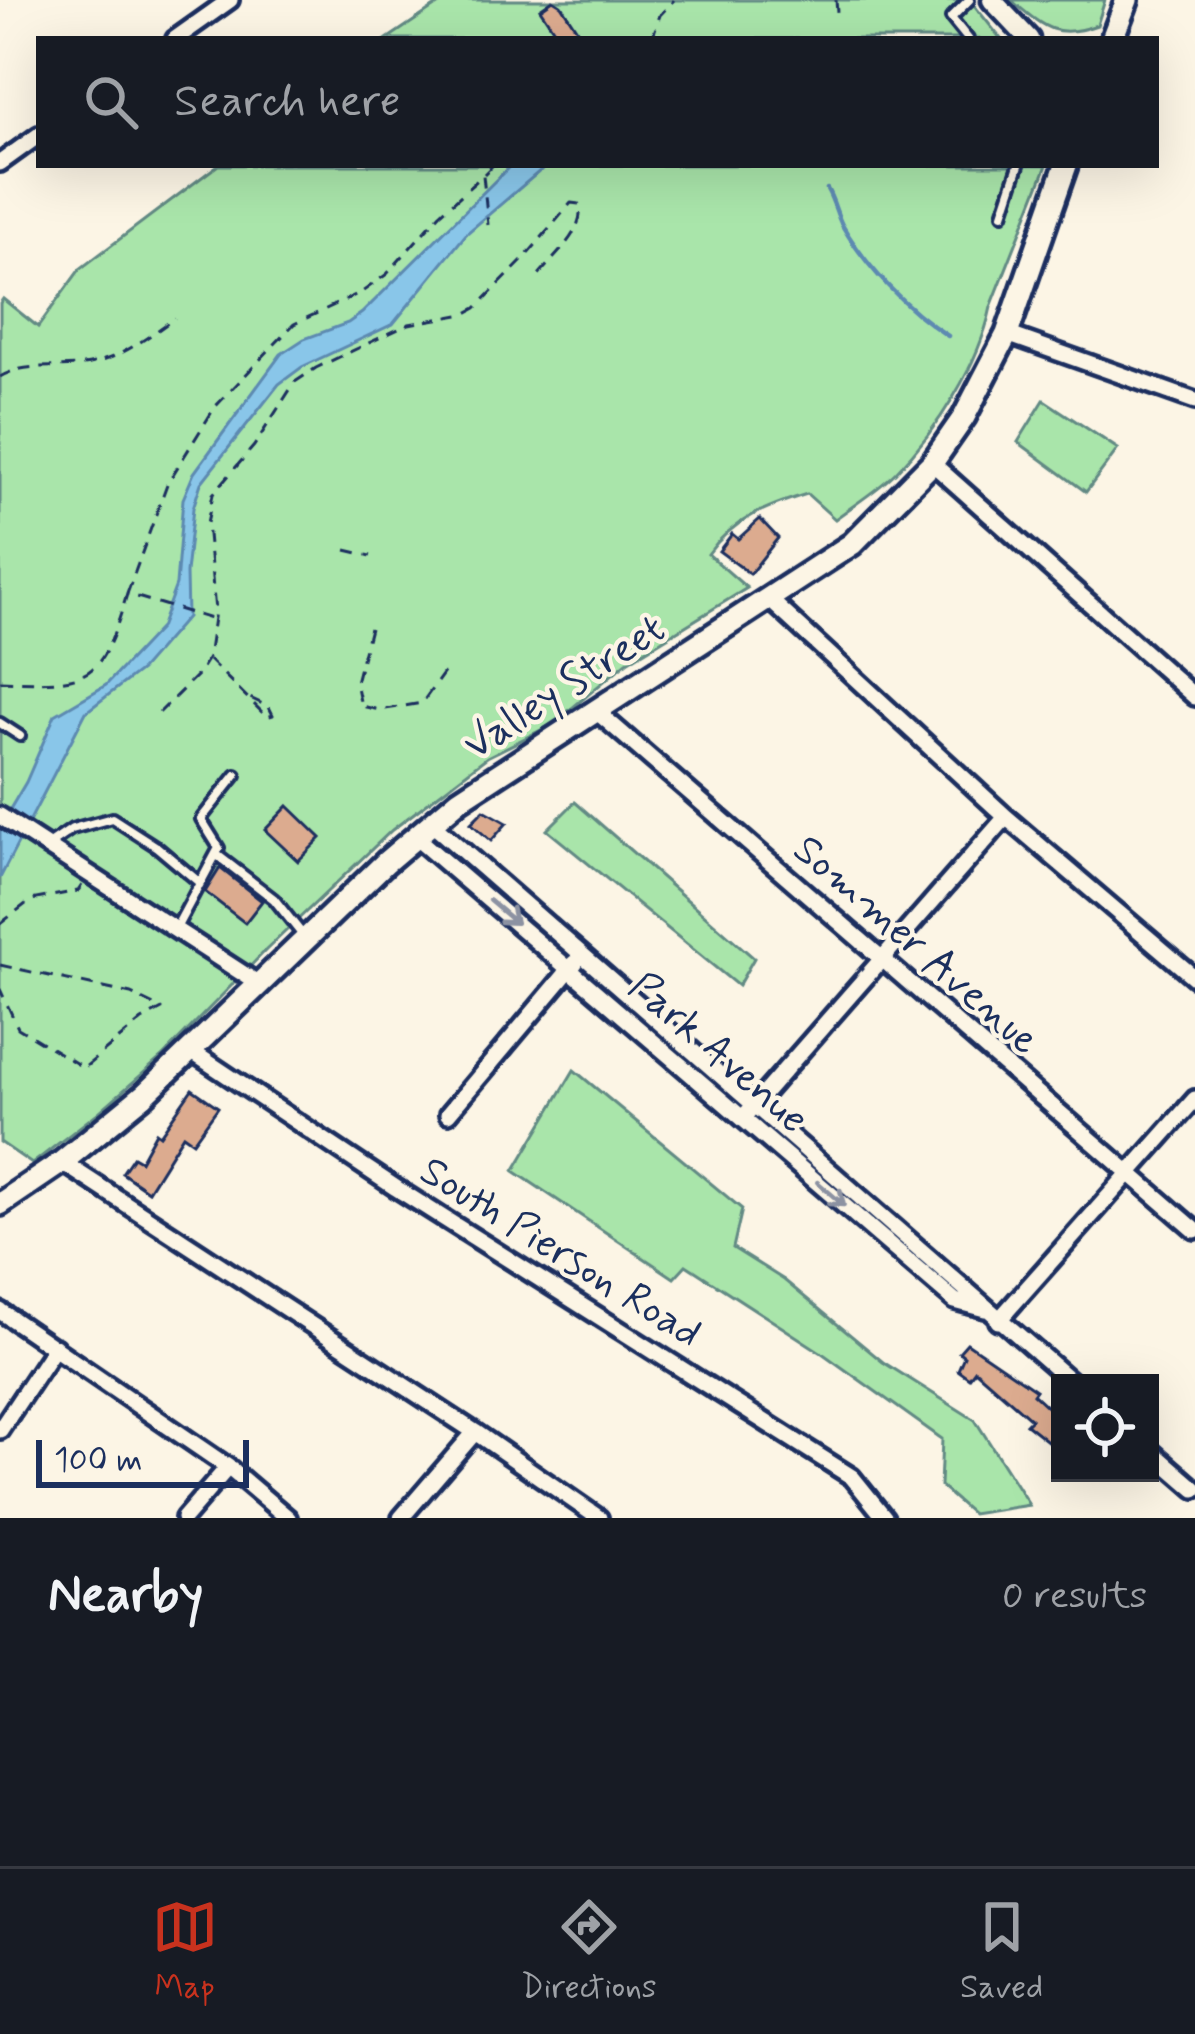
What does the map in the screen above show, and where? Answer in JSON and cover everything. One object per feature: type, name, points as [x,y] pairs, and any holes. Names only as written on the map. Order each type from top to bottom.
[{"type":"main road","points":[[1113,36],[1127,0]]},
{"type":"main road","name":"Valley Street","points":[[0,1204],[62,1162],[191,1051],[422,829],[595,710],[852,544],[932,463],[964,417],[1007,334],[1065,168]]},
{"type":"street","points":[[179,36],[230,0]]},
{"type":"street","points":[[992,0],[1025,36]]},
{"type":"street","points":[[0,163],[36,137]]},
{"type":"street","points":[[1007,334],[1195,401]]},
{"type":"street","points":[[932,463],[1195,697]]},
{"type":"street","points":[[768,598],[1006,818],[1195,978]]},
{"type":"street","name":"Sommer Avenue","points":[[595,710],[1195,1230]]},
{"type":"street","points":[[0,816],[260,984]]},
{"type":"street","points":[[748,1112],[1006,818]]},
{"type":"street","name":"Park Avenue","points":[[422,829],[748,1112],[967,1287],[991,1315],[1062,1374]]},
{"type":"street","points":[[448,1114],[576,962]]},
{"type":"street","name":"South Pierson Road","points":[[191,1051],[396,1188],[852,1477],[885,1518]]},
{"type":"street","points":[[991,1315],[1195,1099]]},
{"type":"street","points":[[62,1162],[598,1518]]},
{"type":"street","points":[[0,1310],[228,1467],[288,1518]]},
{"type":"street","points":[[0,1430],[55,1347]]},
{"type":"street","points":[[401,1518],[475,1432]]},
{"type":"street","points":[[1159,1458],[1195,1489]]},
{"type":"street","points":[[184,1518],[228,1467]]},
{"type":"lane","points":[[966,36],[951,18],[969,0]]},
{"type":"lane","points":[[1003,214],[1018,168]]},
{"type":"lane","points":[[0,723],[20,736]]},
{"type":"lane","points":[[174,931],[217,855],[218,841],[201,819],[236,775]]},
{"type":"lane","points":[[41,844],[112,818],[158,847],[200,883]]},
{"type":"lane","points":[[217,855],[274,899],[306,939]]},
{"type":"path","points":[[653,36],[660,15],[674,0]]},
{"type":"path","points":[[836,0],[837,12]]},
{"type":"path","points":[[0,681],[63,682],[94,668],[110,649],[167,484],[215,407],[294,325],[371,288],[489,168]]},
{"type":"path","points":[[482,178],[488,225]]},
{"type":"path","points":[[159,713],[208,658],[215,592],[207,523],[213,494],[254,446],[295,382],[314,368],[409,323],[476,308],[571,203],[579,204],[583,214],[578,226],[538,276]]},
{"type":"path","points":[[0,377],[18,368],[78,366],[111,358],[175,318]]},
{"type":"path","points":[[346,550],[371,556]]},
{"type":"path","points":[[128,594],[213,620]]},
{"type":"path","points":[[370,628],[356,682],[362,706],[395,709],[422,703],[445,671]]},
{"type":"path","points":[[208,658],[250,698]]},
{"type":"path","points":[[0,924],[31,900],[78,891],[82,885]]},
{"type":"path","points":[[0,965],[130,994],[162,1009],[84,1068],[18,1028],[0,989]]},
{"type":"green space","points":[[445,0],[970,0],[999,36],[391,36]]},
{"type":"green space","points":[[1011,0],[1105,0],[1097,25],[1060,31],[1041,24]]},
{"type":"green space","points":[[214,168],[1046,168],[966,374],[941,417],[896,472],[835,519],[807,494],[740,523],[708,554],[747,588],[627,662],[553,724],[487,757],[392,830],[162,1057],[32,1164],[0,1142],[0,303],[3,299],[38,327],[80,269]]},
{"type":"green space","points":[[1044,400],[1118,449],[1086,492],[1018,442]]},
{"type":"green space","points":[[575,802],[754,958],[738,986],[547,830]]},
{"type":"green space","points":[[574,1070],[742,1209],[733,1248],[784,1280],[883,1362],[975,1420],[1029,1505],[972,1514],[940,1486],[942,1439],[822,1353],[686,1265],[674,1278],[514,1171]]},
{"type":"water","points":[[508,168],[543,168],[467,233],[393,324],[302,367],[279,384],[201,483],[193,508],[186,573],[187,617],[141,670],[86,712],[0,878],[0,826],[26,782],[55,715],[106,685],[160,628],[176,585],[183,499],[194,473],[281,354],[362,313]]},
{"type":"building","points":[[553,0],[561,5],[581,36],[558,36],[540,9]]},
{"type":"building","points":[[760,519],[778,538],[750,574],[719,551],[732,534],[738,539]]},
{"type":"building","points":[[288,806],[321,838],[298,861],[265,830]]},
{"type":"building","points":[[484,810],[507,823],[491,841],[471,823]]},
{"type":"building","points":[[220,868],[262,901],[245,923],[205,892]]},
{"type":"building","points":[[192,1089],[218,1107],[193,1142],[183,1135],[148,1191],[122,1173],[133,1157],[140,1161],[156,1132],[160,1135]]},
{"type":"building","points":[[967,1343],[1036,1390],[1033,1394],[1051,1411],[1051,1444],[1026,1424],[1031,1419],[975,1370],[969,1378],[958,1370],[964,1356],[959,1352]]},
{"type":"waterway","points":[[827,189],[842,225],[875,272],[948,336]]}]
